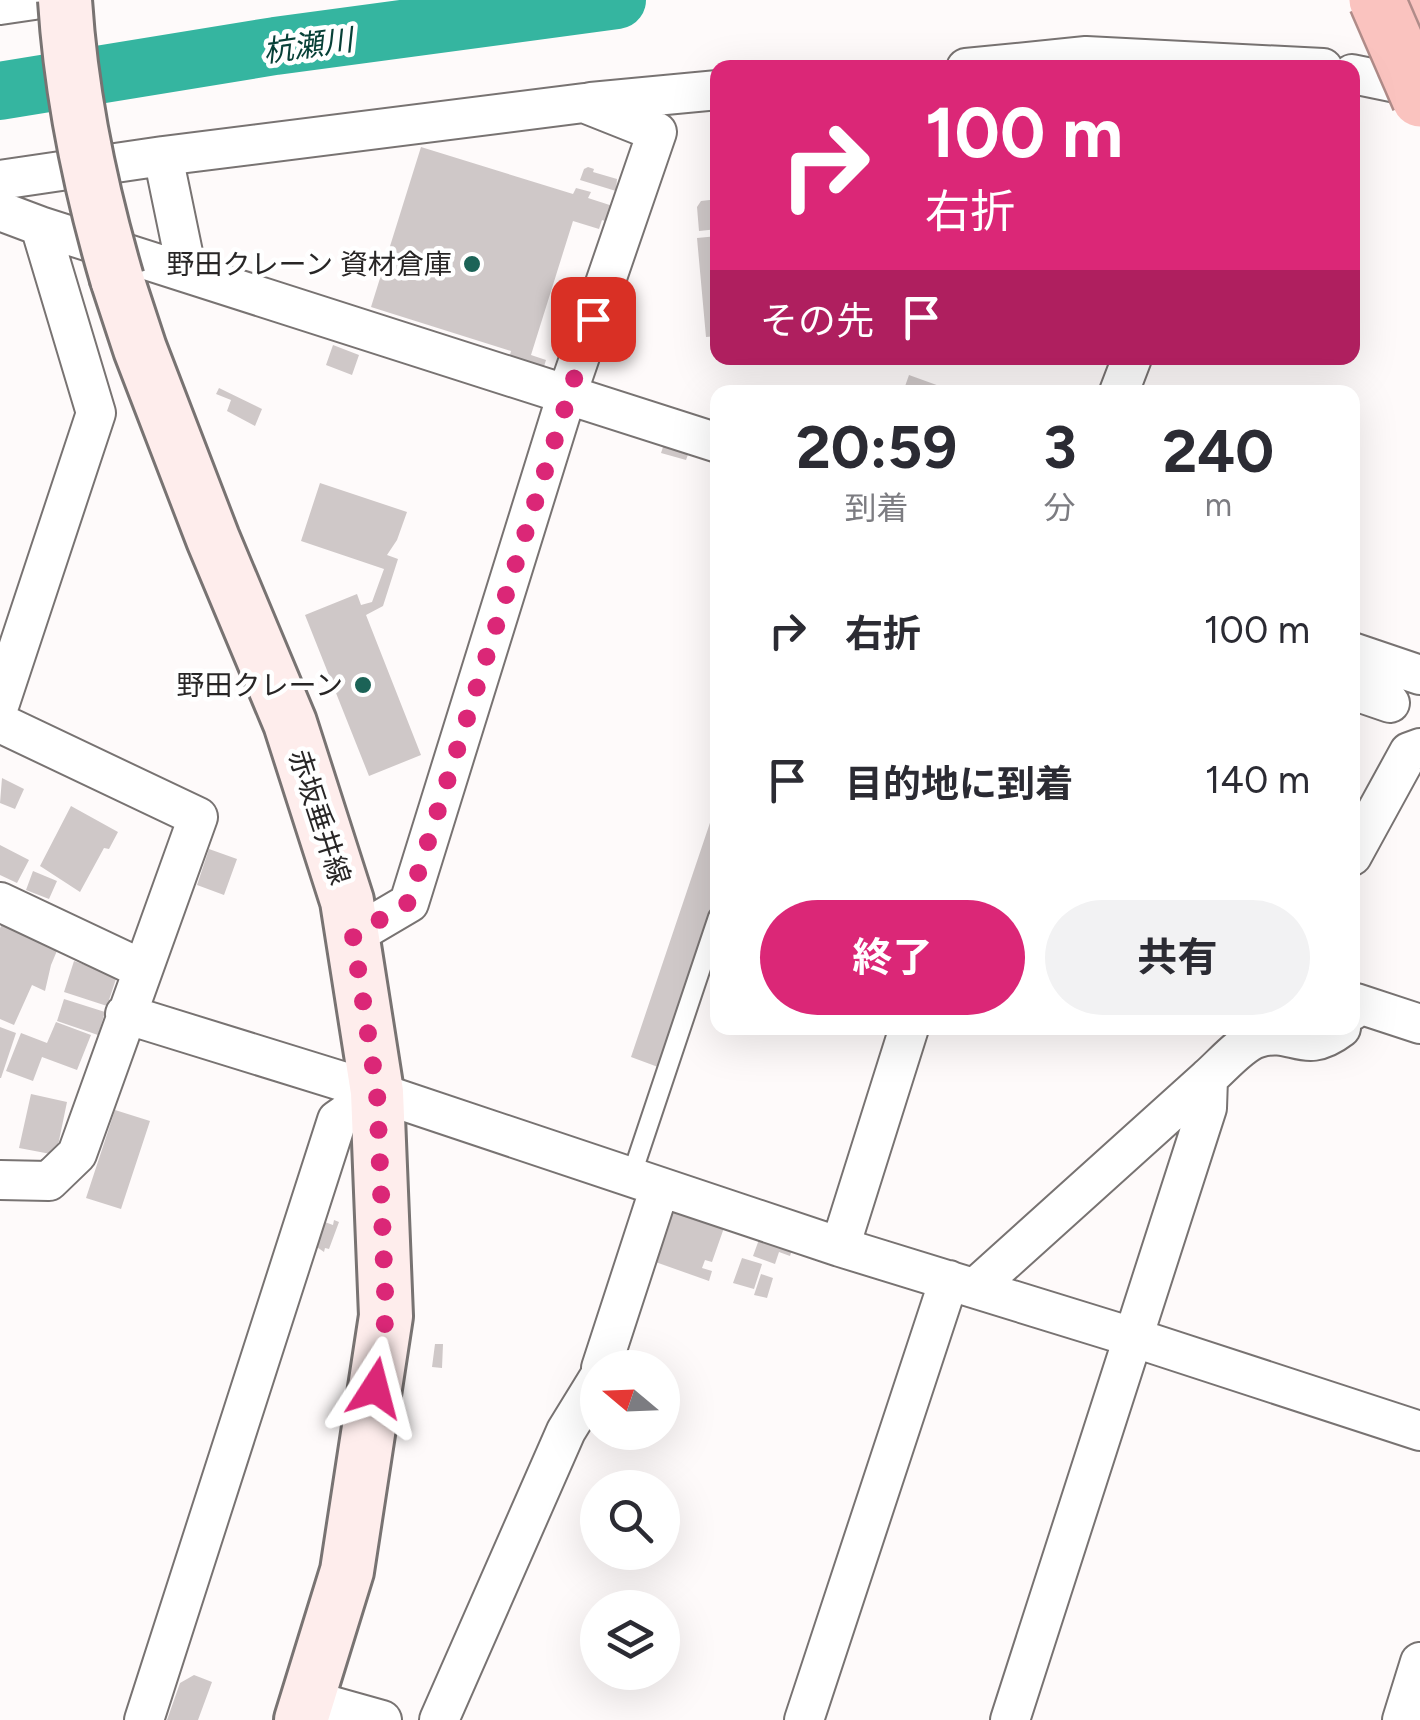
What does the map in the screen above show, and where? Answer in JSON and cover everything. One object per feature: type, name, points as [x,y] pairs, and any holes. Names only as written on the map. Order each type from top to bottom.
[{"type":"highway","points":[[1378,0],[1420,99]]},
{"type":"main road","name":"赤坂垂井線","points":[[65,0],[80,130],[98,214],[140,349],[206,522],[290,723],[347,901],[377,1092],[386,1316],[348,1571],[304,1710]]},
{"type":"street","points":[[0,6],[34,0]]},
{"type":"street","points":[[1046,60],[1086,56],[1165,60]]},
{"type":"street","points":[[1360,76],[1420,88]]},
{"type":"street","points":[[0,180],[584,102],[710,91]]},
{"type":"street","points":[[353,936],[409,902],[568,394],[657,132],[584,102]]},
{"type":"street","points":[[162,156],[187,272]]},
{"type":"street","points":[[0,211],[710,440]]},
{"type":"street","points":[[0,702],[96,413],[40,226]]},
{"type":"street","points":[[1360,655],[1420,675]]},
{"type":"street","points":[[1360,693],[1390,702]]},
{"type":"street","points":[[0,723],[198,817],[77,1154],[49,1182],[0,1180]]},
{"type":"street","points":[[1360,841],[1409,752],[1420,748]]},
{"type":"street","points":[[0,902],[142,969]]},
{"type":"street","points":[[1360,1004],[1420,1024]]},
{"type":"street","points":[[125,1014],[1420,1431]]},
{"type":"street","points":[[840,1247],[908,1035]]},
{"type":"street","points":[[804,1720],[962,1284],[1259,1035]]},
{"type":"street","points":[[1278,1035],[1307,1043],[1332,1035]]},
{"type":"street","points":[[1010,1720],[1206,1108],[1208,1078]]},
{"type":"street","points":[[144,1720],[338,1120],[377,1092]]},
{"type":"street","points":[[605,1350],[646,1182]]},
{"type":"street","points":[[439,1720],[566,1431],[580,1408]]},
{"type":"street","points":[[1402,1720],[1420,1662]]},
{"type":"street","points":[[304,1710],[382,1720]]},
{"type":"lane","points":[[646,1182],[710,946]]},
{"type":"building","name":"野田クレーン 資材倉庫","points":[[421,147],[573,194],[576,188],[591,192],[588,198],[622,209],[617,225],[602,220],[599,229],[573,221],[531,355],[546,360],[542,373],[508,363],[511,351],[371,307]]},
{"type":"building","points":[[588,167],[617,179],[616,191],[580,180]]},
{"type":"building","points":[[710,200],[710,230],[699,231],[697,207],[701,201]]},
{"type":"building","points":[[710,237],[710,337],[706,337],[697,238]]},
{"type":"building","points":[[333,345],[359,355],[352,375],[326,365]]},
{"type":"building","points":[[909,375],[937,385],[905,385]]},
{"type":"building","points":[[219,388],[262,409],[255,426],[227,411],[231,400],[216,394]]},
{"type":"building","points":[[665,441],[690,449],[686,460],[661,453]]},
{"type":"building","name":"野田クレーン","points":[[320,483],[407,512],[387,555],[398,559],[383,606],[366,615],[421,755],[369,776],[305,615],[357,594],[361,605],[372,602],[384,569],[301,541]]},
{"type":"building","points":[[2,778],[24,789],[15,809],[0,803]]},
{"type":"building","points":[[71,806],[118,832],[109,849],[104,848],[80,892],[40,866]]},
{"type":"building","points":[[710,823],[710,914],[658,1067],[631,1057]]},
{"type":"building","points":[[0,845],[29,860],[17,883],[0,875]]},
{"type":"building","points":[[209,849],[237,859],[224,895],[197,885]]},
{"type":"building","points":[[33,871],[57,881],[49,899],[26,890]]},
{"type":"building","points":[[3,922],[59,946],[45,991],[32,985],[14,1025],[0,1019]]},
{"type":"building","points":[[74,961],[117,976],[107,1006],[64,992]]},
{"type":"building","points":[[64,999],[105,1012],[98,1035],[57,1021]]},
{"type":"building","points":[[56,1022],[91,1035],[77,1070],[42,1057],[33,1081],[6,1071],[21,1033],[47,1043]]},
{"type":"building","points":[[0,1027],[16,1033],[1,1078],[0,1078]]},
{"type":"building","points":[[31,1094],[67,1102],[56,1155],[19,1148]]},
{"type":"building","points":[[115,1110],[150,1121],[121,1209],[86,1198]]},
{"type":"building","points":[[664,1209],[701,1222],[703,1217],[725,1225],[712,1262],[705,1260],[702,1268],[712,1271],[709,1281],[647,1259]]},
{"type":"building","points":[[334,1220],[339,1222],[329,1249],[324,1252],[314,1245],[322,1221],[333,1225]]},
{"type":"building","points":[[761,1234],[793,1247],[790,1256],[779,1252],[775,1264],[753,1256]]},
{"type":"building","points":[[742,1258],[762,1264],[754,1289],[733,1283]]},
{"type":"building","points":[[761,1274],[773,1278],[767,1298],[754,1295]]},
{"type":"building","points":[[435,1344],[443,1344],[442,1368],[432,1367]]},
{"type":"building","points":[[194,1675],[212,1682],[198,1720],[167,1720],[180,1683]]},
{"type":"waterway","name":"杭瀬川","points":[[0,91],[275,46],[617,0]]},
{"type":"place","name":"野田クレーン 資材倉庫","points":[[472,264]]},
{"type":"place","name":"野田クレーン","points":[[363,685]]},
{"type":"route","points":[[375,1388],[386,1316],[377,1092],[353,936],[409,902],[593,319]]}]
